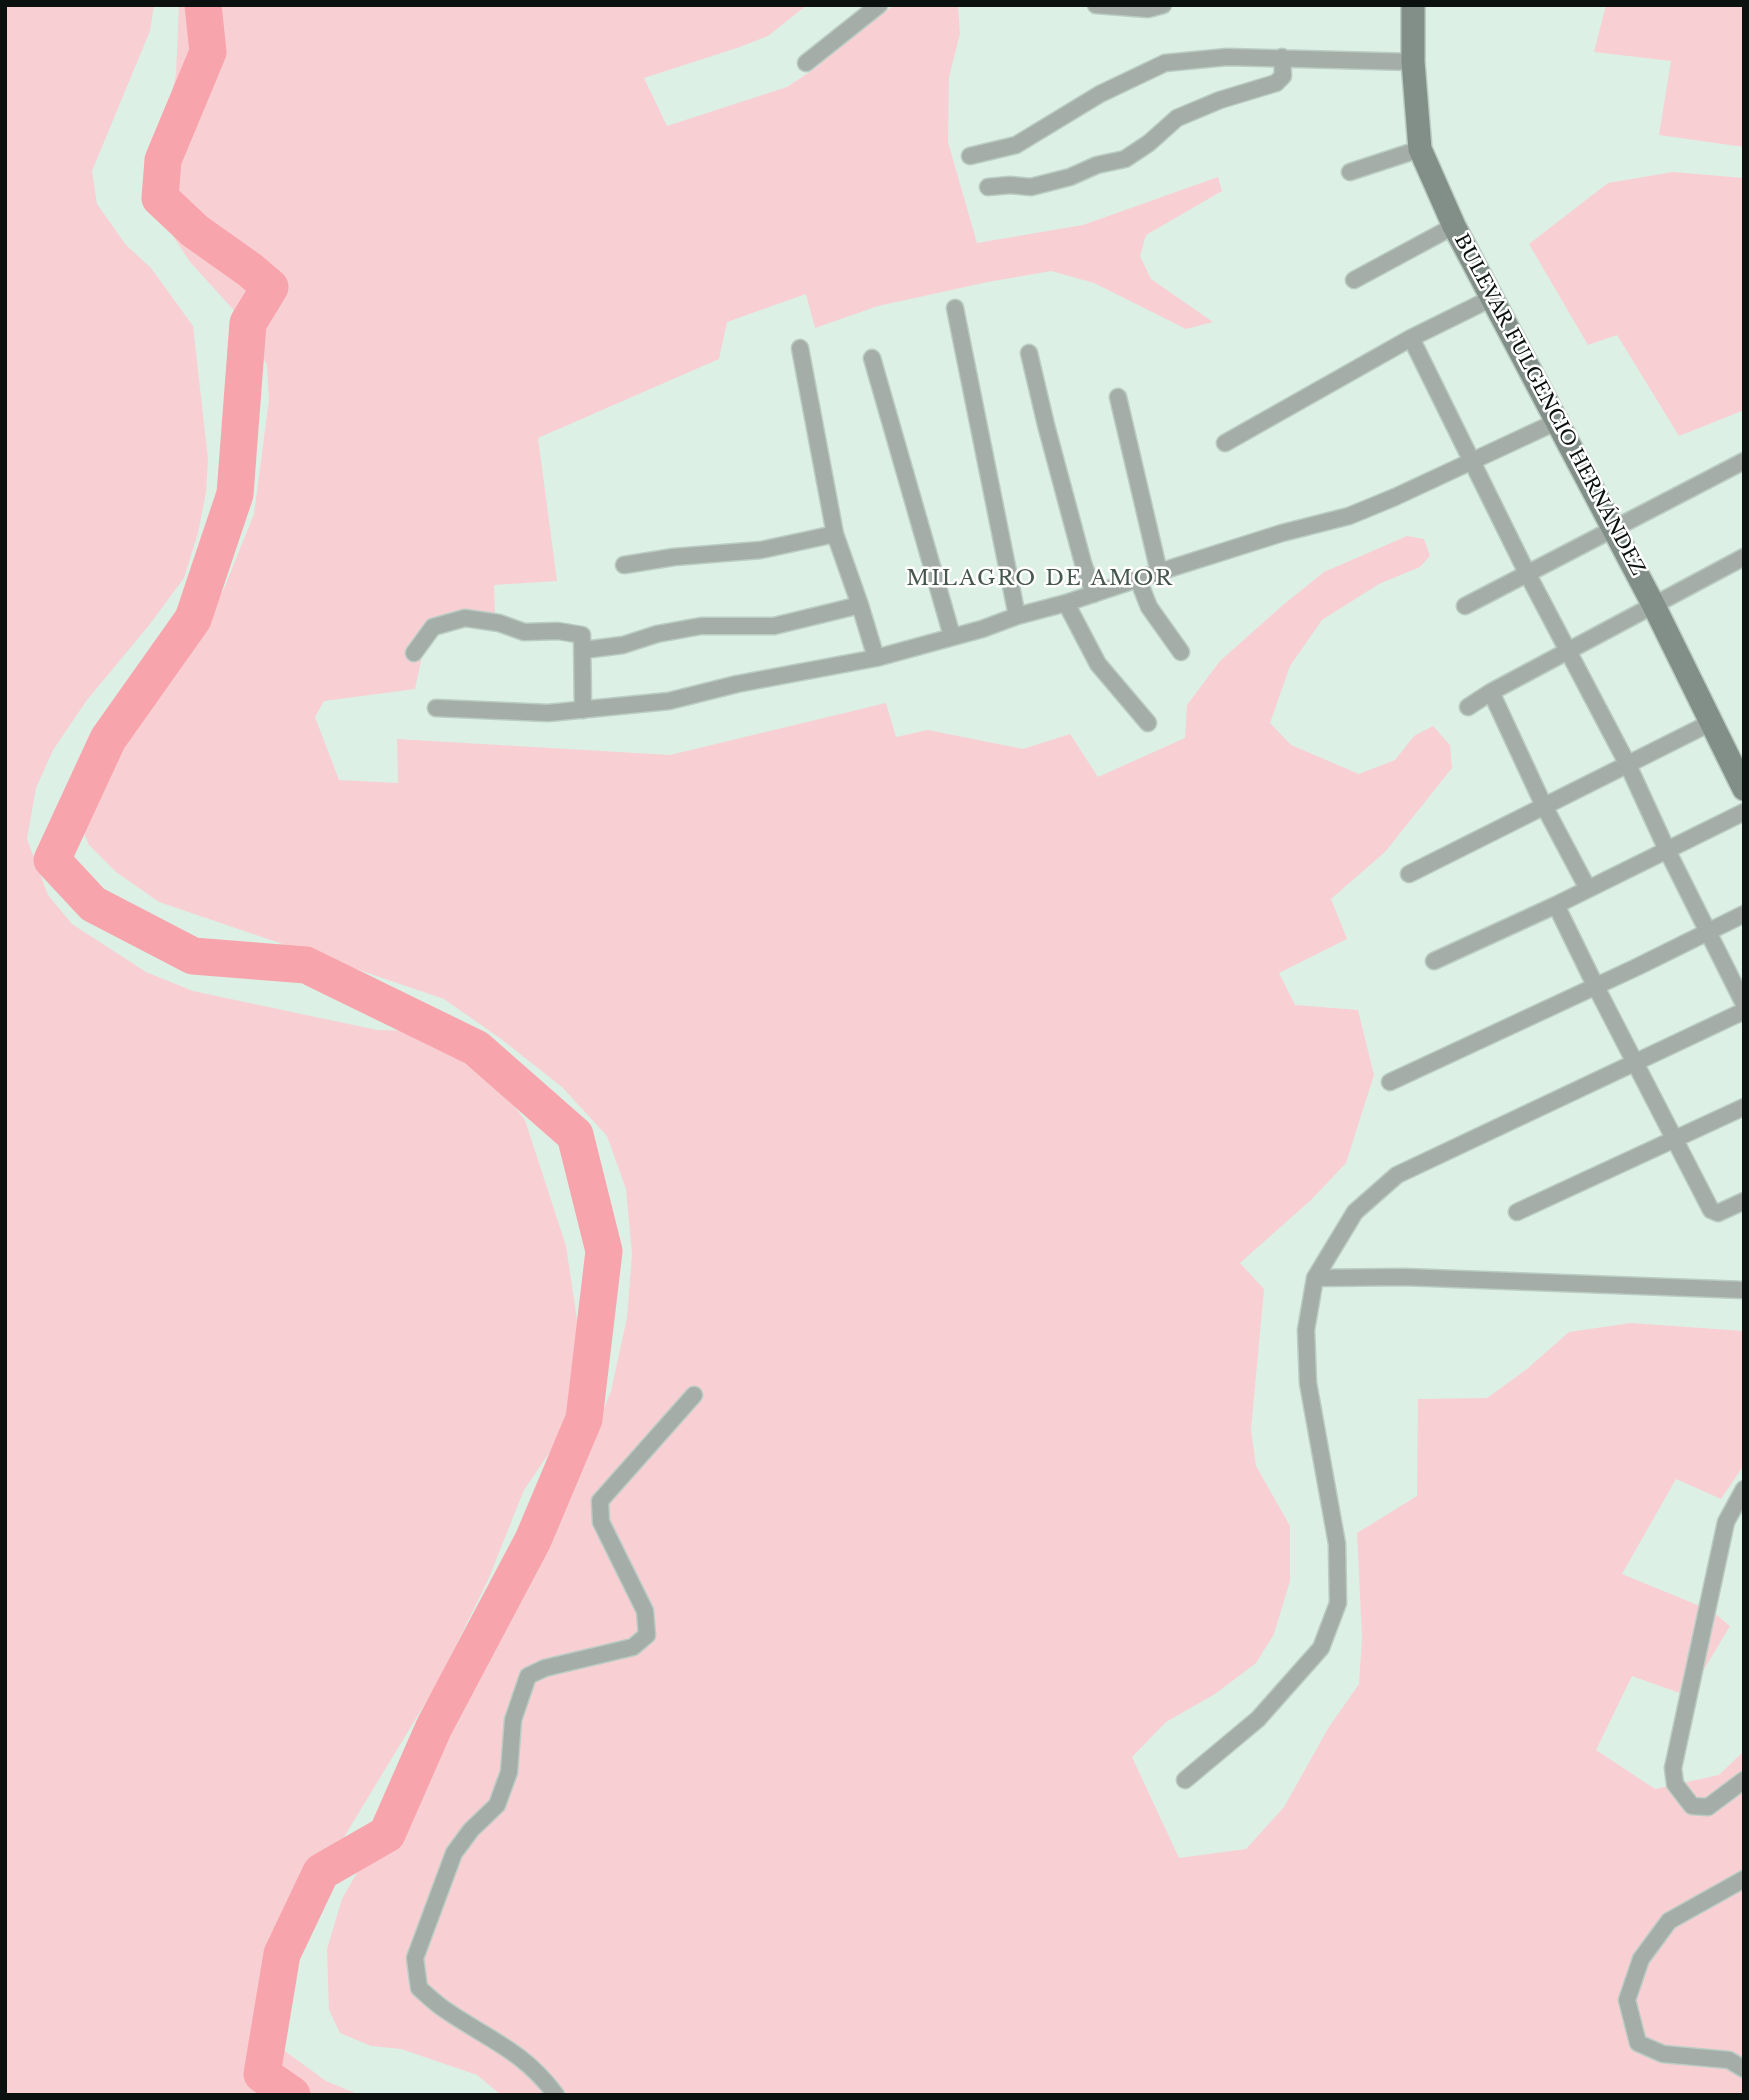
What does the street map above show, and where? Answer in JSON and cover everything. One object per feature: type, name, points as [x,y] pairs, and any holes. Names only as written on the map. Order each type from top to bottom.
[{"type":"street","points":[[806,63],[879,5]]},
{"type":"street","points":[[1096,5],[1148,9],[1163,5]]},
{"type":"street","name":"BULEVAR FULGENCIO HERNÁNDEZ","points":[[1413,5],[1413,62],[1420,149],[1454,226],[1614,528],[1744,789]]},
{"type":"street","points":[[970,156],[1016,145],[1100,94],[1165,64],[1227,57],[1413,62]]},
{"type":"street","points":[[988,187],[1031,187],[1070,177],[1097,165],[1125,159],[1149,143],[1177,118],[1220,100],[1276,83],[1283,76],[1282,57]]},
{"type":"street","points":[[1350,172],[1420,149]]},
{"type":"street","points":[[1354,280],[1454,226]]},
{"type":"street","points":[[1225,443],[1411,338],[1492,298]]},
{"type":"street","points":[[955,308],[1017,616]]},
{"type":"street","points":[[1411,338],[1527,573],[1628,765],[1744,1004]]},
{"type":"street","points":[[800,348],[835,534],[876,659]]},
{"type":"street","points":[[1029,353],[1083,563],[1094,594]]},
{"type":"street","points":[[872,358],[953,636]]},
{"type":"street","points":[[1118,397],[1159,572]]},
{"type":"street","points":[[436,708],[548,713],[669,701],[737,684],[876,659],[1066,603],[1282,533],[1349,516],[1558,421]]},
{"type":"street","points":[[1465,606],[1744,461]]},
{"type":"street","points":[[624,565],[674,557],[761,550],[835,534]]},
{"type":"street","points":[[1468,707],[1567,650],[1744,557]]},
{"type":"street","points":[[1138,579],[1149,607],[1181,652]]},
{"type":"street","points":[[1066,603],[1098,664],[1148,723]]},
{"type":"street","points":[[584,650],[623,645],[657,634],[701,626],[774,626],[860,605]]},
{"type":"street","points":[[414,653],[433,627],[465,618],[499,623],[524,632],[558,631],[582,635],[583,710]]},
{"type":"street","points":[[1491,692],[1544,806],[1588,889]]},
{"type":"street","points":[[1409,874],[1710,723]]},
{"type":"street","points":[[1434,961],[1556,905],[1744,812]]},
{"type":"street","points":[[1556,905],[1711,1210],[1718,1213],[1744,1201]]},
{"type":"street","points":[[1390,1082],[1744,914]]},
{"type":"street","points":[[1185,1780],[1258,1719],[1321,1647],[1338,1603],[1337,1544],[1308,1383],[1306,1330],[1315,1278],[1355,1212],[1397,1175],[1744,1011]]},
{"type":"street","points":[[1517,1212],[1744,1107]]},
{"type":"street","points":[[1315,1278],[1404,1277],[1744,1290]]},
{"type":"street","points":[[556,2095],[542,2076],[520,2056],[443,2009],[419,1989],[415,1958],[454,1853],[471,1830],[497,1805],[509,1772],[513,1720],[528,1676],[545,1668],[633,1647],[647,1635],[645,1611],[601,1522],[600,1501],[694,1395]]},
{"type":"street","points":[[1744,1489],[1726,1522],[1673,1768],[1675,1784],[1692,1806],[1709,1807],[1744,1780]]},
{"type":"street","points":[[1744,1879],[1669,1921],[1641,1959],[1627,2000],[1637,2043],[1663,2054],[1729,2060],[1744,2069]]},
{"type":"shaded area","points":[[5,5],[154,5],[150,31],[92,171],[97,204],[126,245],[151,268],[193,326],[208,459],[206,492],[198,533],[184,578],[87,700],[53,750],[36,788],[27,839],[48,895],[72,924],[146,972],[193,991],[377,1030],[422,1031],[461,1041],[525,1120],[566,1246],[580,1340],[580,1381],[556,1443],[524,1490],[488,1580],[438,1682],[338,1847],[314,1874],[287,1912],[269,1954],[261,2014],[282,2049],[326,2081],[360,2095],[5,2095]]},
{"type":"shaded area","points":[[179,5],[807,5],[768,36],[644,78],[667,126],[787,87],[817,67],[857,28],[895,5],[958,5],[960,34],[949,77],[948,142],[977,243],[1083,225],[1218,177],[1222,191],[1146,235],[1140,256],[1151,279],[1213,322],[1186,329],[1094,283],[1051,271],[878,306],[815,328],[806,294],[727,322],[719,359],[538,438],[557,581],[494,585],[495,620],[429,624],[415,689],[324,701],[315,717],[339,780],[398,783],[397,739],[670,755],[886,703],[896,737],[928,730],[1023,749],[1070,734],[1098,777],[1185,738],[1187,705],[1220,661],[1324,572],[1407,536],[1424,539],[1430,556],[1420,567],[1379,584],[1322,620],[1290,666],[1270,723],[1291,745],[1359,774],[1395,760],[1414,736],[1433,726],[1450,745],[1452,768],[1385,852],[1331,899],[1347,939],[1279,973],[1295,1005],[1358,1010],[1374,1075],[1346,1163],[1311,1200],[1240,1263],[1264,1289],[1251,1430],[1256,1466],[1290,1526],[1290,1581],[1274,1634],[1256,1663],[1215,1694],[1166,1722],[1132,1757],[1179,1858],[1246,1849],[1284,1807],[1329,1727],[1359,1684],[1362,1638],[1357,1533],[1417,1496],[1418,1399],[1487,1398],[1527,1369],[1569,1332],[1631,1323],[1744,1331],[1744,1465],[1721,1499],[1676,1479],[1622,1574],[1712,1611],[1730,1626],[1688,1696],[1632,1676],[1596,1750],[1655,1789],[1719,1775],[1744,1751],[1744,2095],[501,2095],[477,2075],[401,2049],[371,2046],[340,2033],[329,2010],[327,1949],[342,1899],[479,1665],[540,1532],[590,1441],[611,1391],[627,1318],[632,1254],[626,1189],[607,1136],[562,1087],[444,999],[159,902],[116,872],[89,845],[76,815],[105,762],[162,672],[195,623],[223,591],[254,514],[269,400],[267,365],[239,316],[190,262],[160,216],[162,138],[176,74]]},
{"type":"shaded area","points":[[1606,5],[1744,5],[1744,147],[1659,135],[1671,61],[1594,52]]},
{"type":"shaded area","points":[[1673,172],[1744,178],[1744,412],[1679,436],[1617,335],[1588,345],[1529,244],[1608,183]]},
{"type":"waterway","points":[[203,5],[208,52],[163,160],[160,198],[195,231],[270,287],[248,323],[235,494],[193,619],[108,739],[52,860],[93,904],[193,956],[306,965],[476,1048],[575,1135],[604,1251],[584,1419],[533,1540],[434,1727],[387,1834],[321,1872],[282,1954],[262,2074],[292,2095]]},
{"type":"district","name":"MILAGRO DE AMOR","points":[[1040,579]]}]
